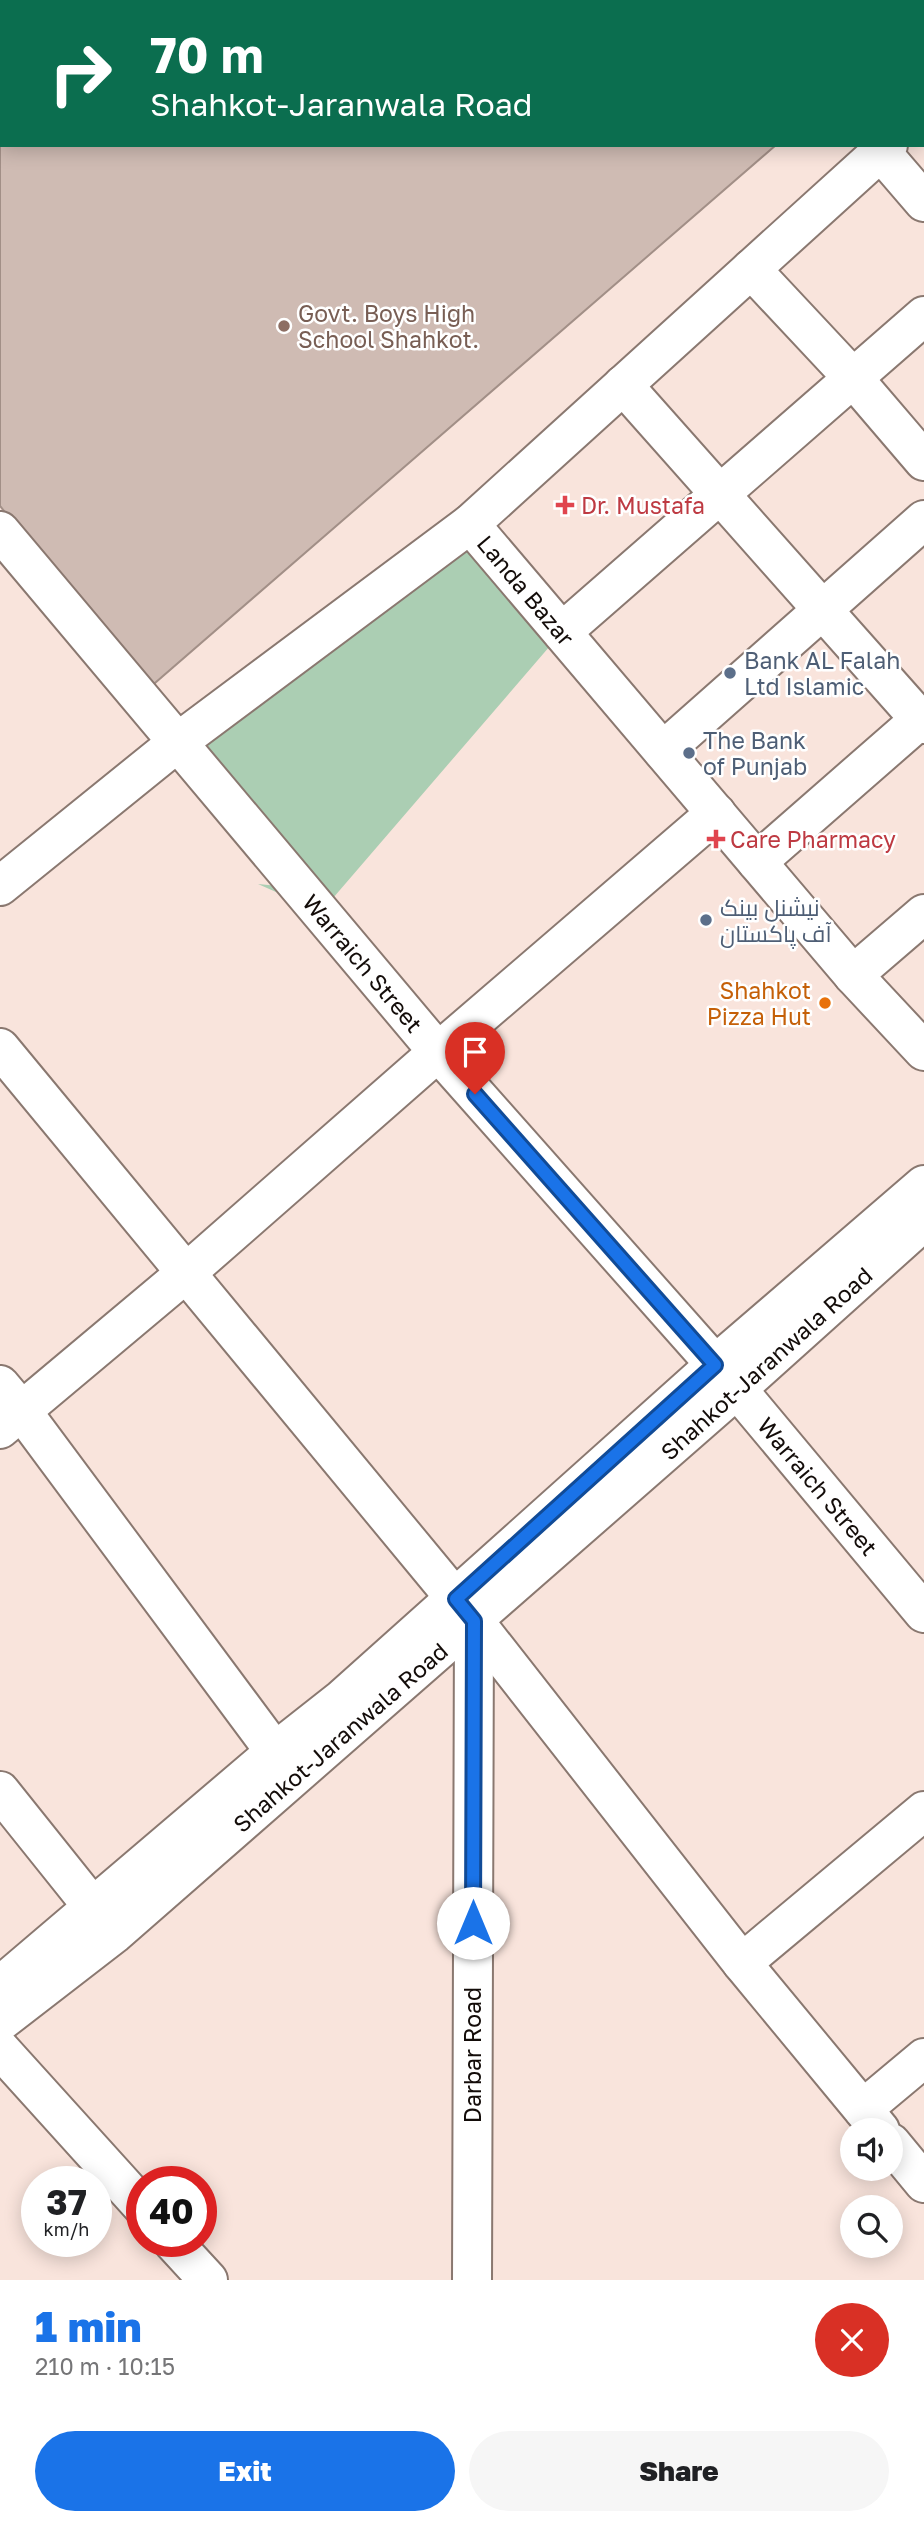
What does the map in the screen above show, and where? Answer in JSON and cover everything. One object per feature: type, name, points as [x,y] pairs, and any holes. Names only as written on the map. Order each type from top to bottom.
[{"type":"street","points":[[885,148],[924,202]]},
{"type":"street","name":"Landa Bazar","points":[[885,148],[470,524],[853,975],[924,1051]]},
{"type":"street","points":[[751,269],[853,378],[924,461]]},
{"type":"street","points":[[562,632],[924,316]]},
{"type":"street","points":[[623,385],[923,720],[757,862]]},
{"type":"street","points":[[663,751],[924,520]]},
{"type":"street","points":[[0,886],[178,742],[470,524]]},
{"type":"street","name":"Warraich Street","points":[[0,531],[438,1052],[726,1377],[924,1613]]},
{"type":"street","points":[[285,1764],[7,1408],[186,1273],[716,813]]},
{"type":"street","points":[[853,975],[924,914]]},
{"type":"street","points":[[0,1048],[465,1610],[742,1963],[870,2118]]},
{"type":"street","name":"Shahkot-Jaranwala Road","points":[[0,2022],[104,1920],[465,1610],[726,1377],[924,1185]]},
{"type":"street","name":"Shahkot-Jaranwala Road","points":[[726,1377],[924,1221]]},
{"type":"street","name":"Darbar Road","points":[[465,1610],[472,2280]]},
{"type":"street","points":[[0,1791],[104,1920]]},
{"type":"street","points":[[742,1963],[924,1811]]},
{"type":"street","name":"Shahkot-Jaranwala Road","points":[[0,1986],[104,1920]]},
{"type":"street","points":[[0,2049],[126,2188]]},
{"type":"street","points":[[874,2118],[924,2059]]},
{"type":"street","points":[[903,2158],[924,2183]]},
{"type":"street","points":[[187,2257],[208,2280]]},
{"type":"green space","points":[[470,524],[562,632],[321,912],[258,884],[299,888],[178,742]]},
{"type":"building","name":"Govt. Boys High School Shahkot.","points":[[0,147],[774,147],[148,689],[0,506]]},
{"type":"place","name":"Govt. Boys High School Shahkot.","points":[[284,326]]},
{"type":"place","name":"Dr. Mustafa","points":[[565,505]]},
{"type":"place","name":"Bank AL Falah Ltd Islamic","points":[[730,673]]},
{"type":"place","name":"The Bank of Punjab","points":[[689,753]]},
{"type":"place","name":"Care Pharmacy","points":[[716,839]]},
{"type":"place","name":"نیشنل بینک آف پاکستان","points":[[706,920]]},
{"type":"place","name":"Shahkot Pizza Hut","points":[[825,1003]]},
{"type":"route","points":[[473,1923],[474,1621],[456,1599],[715,1365],[475,1094]]}]
